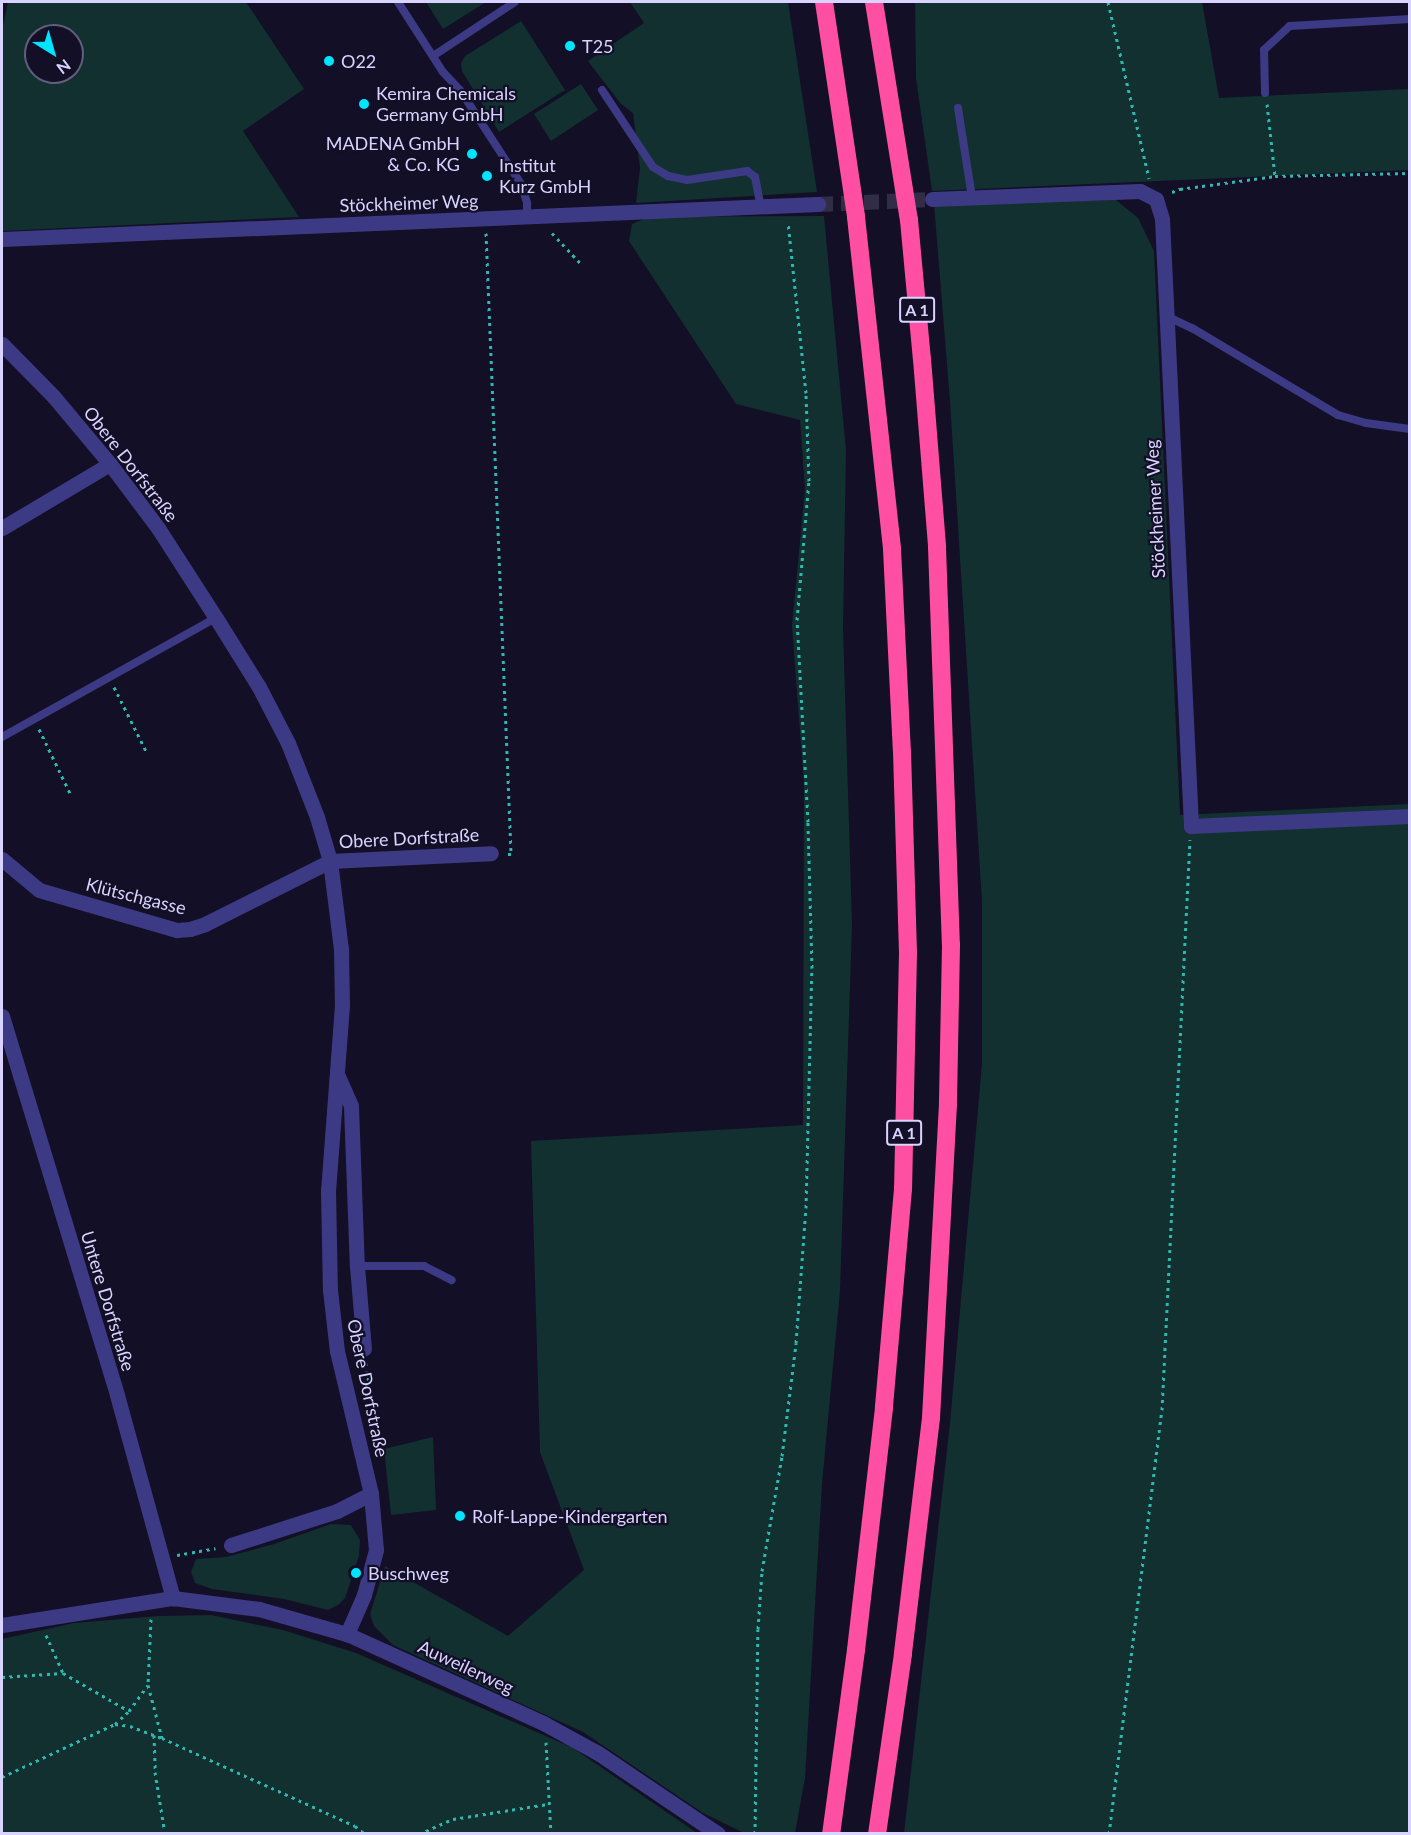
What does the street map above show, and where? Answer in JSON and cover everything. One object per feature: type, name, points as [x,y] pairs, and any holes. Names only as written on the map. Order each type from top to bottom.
[{"type":"highway","name":"A 1","points":[[824,2],[856,216],[892,549],[902,752],[908,954],[903,1189],[884,1408],[856,1650],[831,1833]]},
{"type":"highway","name":"A 1","points":[[874,2],[909,220],[922,359],[938,558],[951,945],[948,1104],[931,1418],[903,1654],[878,1833]]},
{"type":"street","points":[[932,199],[1140,191],[1156,199]]},
{"type":"street","name":"Stöckheimer Weg","points":[[1156,199],[1162,219],[1191,826]]},
{"type":"street","name":"Stöckheimer Weg","points":[[2,239],[818,204]]},
{"type":"street","name":"Obere Dorfstraße","points":[[2,344],[54,397],[110,464],[158,528],[216,618],[288,742],[317,817],[330,861],[341,949],[342,1005],[328,1190],[330,1290],[337,1351],[371,1494],[376,1550],[364,1596],[347,1634]]},
{"type":"street","points":[[2,528],[110,464]]},
{"type":"street","points":[[1191,826],[1410,816]]},
{"type":"street","name":"Obere Dorfstraße","points":[[330,861],[491,853]]},
{"type":"street","name":"Klütschgasse","points":[[2,859],[39,890],[177,930],[205,924],[330,861]]},
{"type":"street","name":"Untere Dorfstraße","points":[[2,1016],[163,1557],[173,1598]]},
{"type":"street","name":"Obere Dorfstraße","points":[[336,1071],[351,1106],[357,1266],[364,1349]]},
{"type":"street","points":[[231,1545],[337,1511],[371,1494]]},
{"type":"street","points":[[2,1625],[173,1598]]},
{"type":"street","name":"Auweilerweg","points":[[173,1598],[259,1609],[347,1634],[545,1724],[598,1754],[718,1833]]},
{"type":"lane","points":[[398,2],[443,72],[460,90],[521,184],[532,216]]},
{"type":"lane","points":[[433,56],[515,2]]},
{"type":"lane","points":[[1265,93],[1264,50],[1290,26],[1410,20]]},
{"type":"lane","points":[[602,90],[653,167],[668,176],[687,180],[747,171],[755,177],[761,207]]},
{"type":"lane","points":[[958,108],[972,197]]},
{"type":"lane","points":[[1165,315],[1192,328],[1338,415],[1366,423],[1410,429]]},
{"type":"lane","points":[[2,737],[216,618]]},
{"type":"lane","points":[[357,1266],[424,1266],[453,1280]]},
{"type":"path","points":[[1108,2],[1143,161],[1156,199],[1180,189],[1275,176],[1410,173]]},
{"type":"path","points":[[1265,93],[1275,176]]},
{"type":"path","points":[[532,216],[582,265]]},
{"type":"path","points":[[486,219],[511,854],[491,853]]},
{"type":"path","points":[[755,1833],[758,1645],[762,1571],[782,1456],[796,1343],[807,1208],[812,968],[808,822],[797,620],[809,470],[806,393],[787,220]]},
{"type":"path","points":[[109,678],[147,753]]},
{"type":"path","points":[[34,720],[70,793]]},
{"type":"path","points":[[1109,1833],[1162,1410],[1191,826]]},
{"type":"path","points":[[364,1349],[373,1412]]},
{"type":"path","points":[[163,1557],[231,1545]]},
{"type":"path","points":[[151,1600],[147,1685],[162,1738]]},
{"type":"path","points":[[40,1619],[63,1673]]},
{"type":"path","points":[[2,1677],[63,1673],[129,1711]]},
{"type":"path","points":[[2,1777],[115,1724],[129,1711],[147,1685]]},
{"type":"path","points":[[115,1724],[130,1726],[162,1738],[355,1826],[365,1833]]},
{"type":"path","points":[[545,1724],[551,1833]]},
{"type":"path","points":[[154,1735],[155,1772],[165,1833]]},
{"type":"path","points":[[419,1833],[453,1819],[548,1803]]},
{"type":"green space","points":[[8,2],[246,2],[304,89],[243,131],[299,217],[2,231],[2,30]]},
{"type":"green space","points":[[426,2],[486,2],[443,29]]},
{"type":"green space","points":[[630,2],[788,2],[817,192],[636,203],[640,168],[633,113],[621,104],[588,61],[644,23]]},
{"type":"green space","points":[[915,2],[1202,2],[1219,98],[1409,89],[1409,170],[932,191],[916,78]]},
{"type":"green space","points":[[521,21],[565,90],[499,132],[462,71],[461,63],[465,56]]},
{"type":"green space","points":[[581,84],[598,110],[551,141],[534,114]]},
{"type":"green space","points":[[1116,200],[1138,218],[1154,251],[1180,815],[1409,804],[1409,1833],[904,1834],[950,1423],[982,1064],[982,901],[950,401],[934,204]]},
{"type":"green space","points":[[824,216],[846,451],[843,627],[852,924],[840,1291],[822,1484],[805,1778],[795,1833],[744,1833],[703,1813],[583,1732],[393,1645],[374,1626],[370,1614],[385,1566],[508,1636],[584,1570],[540,1452],[531,1141],[803,1125],[804,784],[792,626],[805,489],[800,420],[736,404],[629,241],[632,224],[648,217]]},
{"type":"green space","points":[[433,1437],[436,1510],[391,1515],[384,1449]]},
{"type":"green space","points":[[331,1524],[351,1525],[360,1540],[359,1556],[345,1598],[328,1610],[284,1599],[212,1589],[195,1583],[191,1572],[196,1559],[226,1557],[274,1544]]},
{"type":"green space","points":[[211,1615],[283,1630],[356,1653],[573,1748],[697,1833],[2,1833],[2,1639],[74,1623],[158,1616]]},
{"type":"tunnel","points":[[818,204],[932,199]]},
{"type":"place","name":"T25","points":[[570,46]]},
{"type":"place","name":"O22","points":[[329,61]]},
{"type":"place","name":"Kemira Chemicals Germany GmbH","points":[[364,104]]},
{"type":"place","name":"MADENA GmbH & Co. KG","points":[[472,154]]},
{"type":"place","name":"Institut Kurz GmbH","points":[[487,176]]},
{"type":"place","name":"Rolf-Lappe-Kindergarten","points":[[460,1516]]},
{"type":"place","name":"Buschweg","points":[[356,1573]]}]
